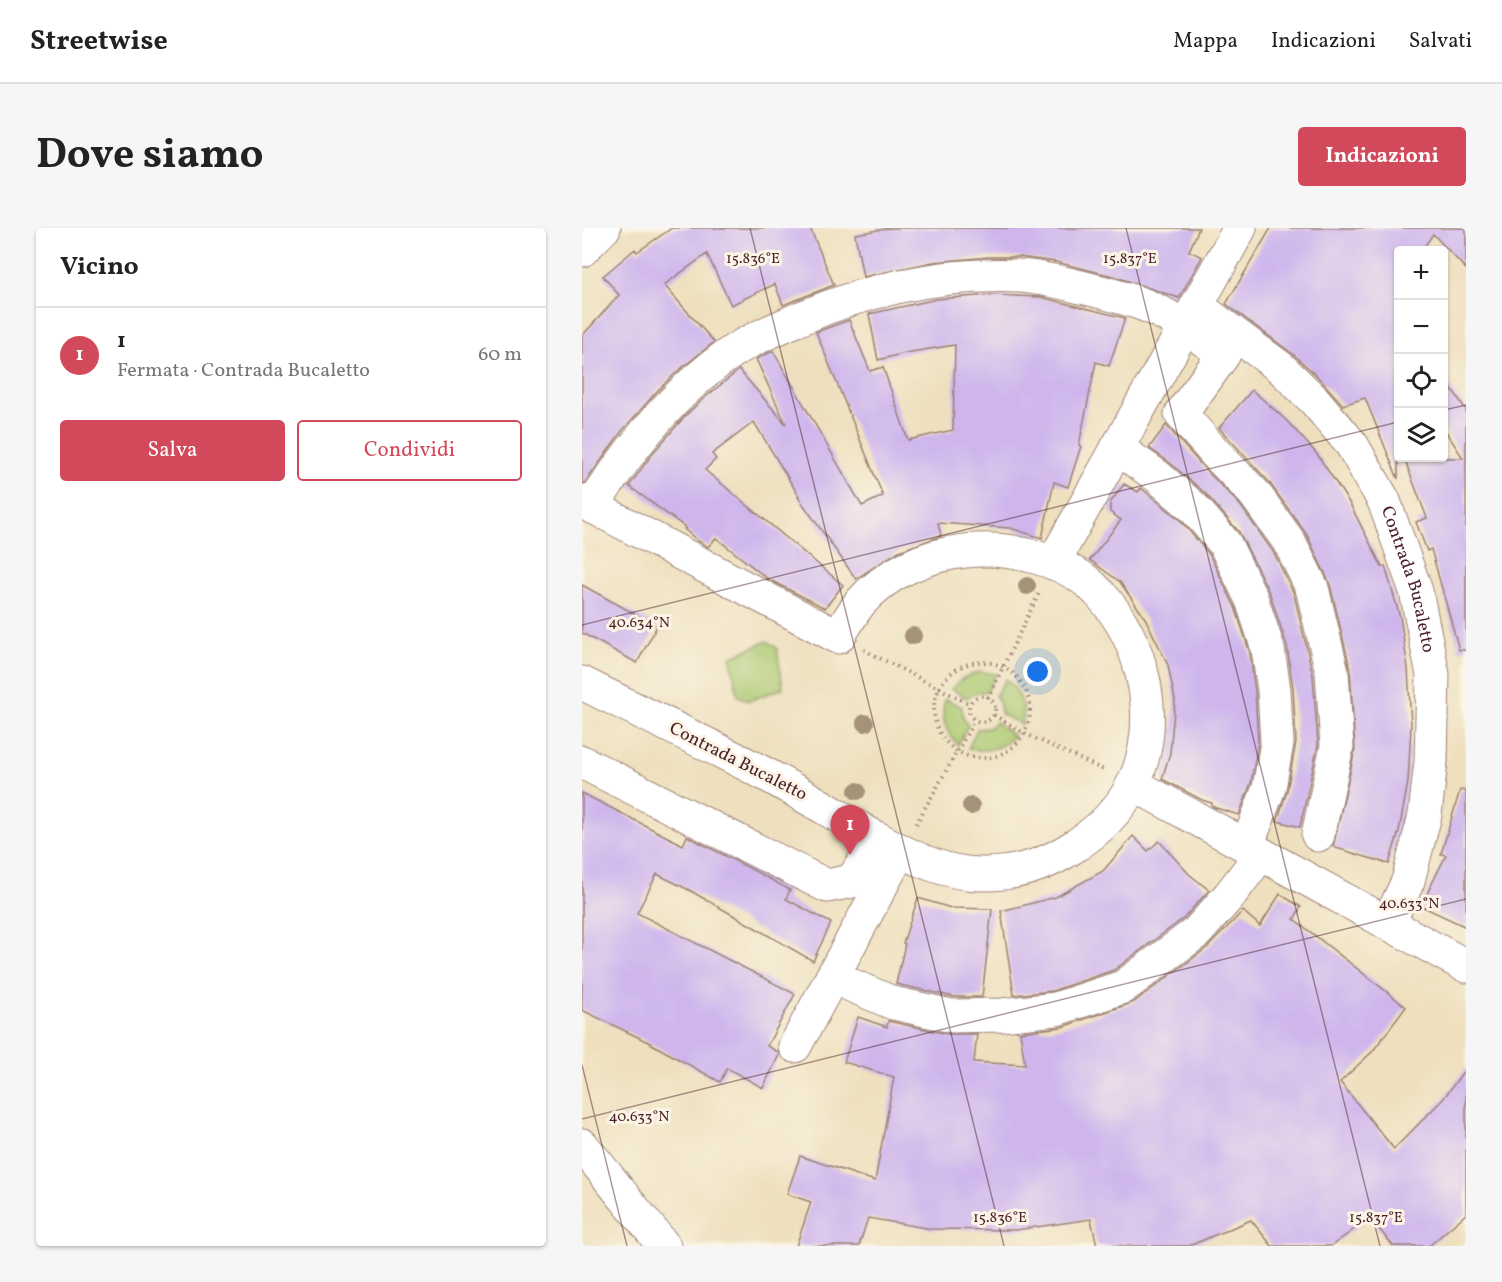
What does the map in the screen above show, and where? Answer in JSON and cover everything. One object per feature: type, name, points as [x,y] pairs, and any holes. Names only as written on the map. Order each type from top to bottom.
[{"type":"street","points":[[582,250],[604,228]]},
{"type":"street","points":[[1053,563],[1240,228]]},
{"type":"street","points":[[838,637],[587,504],[656,420],[698,378],[733,351],[774,329],[830,306],[886,290],[940,279],[1021,276],[1109,294],[1191,316],[1224,354],[1269,384],[1300,414],[1335,457],[1365,509],[1400,595],[1416,677],[1417,760],[1410,812],[1394,876],[1379,918]]},
{"type":"street","name":"Contrada Bucaletto","points":[[1191,316],[1281,368],[1315,401],[1352,446],[1384,501],[1416,591],[1433,675],[1431,761],[1425,815],[1408,881],[1379,918]]},
{"type":"street","points":[[1224,354],[1181,414],[1217,456],[1254,493],[1290,543],[1312,588],[1332,672],[1337,746],[1318,835]]},
{"type":"street","points":[[832,977],[892,1003],[952,1016],[1002,1016],[1056,1009],[1123,987],[1197,932],[1229,896],[1254,850],[1277,743],[1274,690],[1268,649],[1252,600],[1224,544],[1193,507],[1157,476],[1118,448]]},
{"type":"street","name":"Contrada Bucaletto","points":[[582,683],[767,775],[890,845],[930,864],[965,873],[1013,872],[1039,866],[1087,838],[1105,823],[1122,802],[1114,774],[1142,761],[1146,739],[1146,703],[1138,660],[1116,614],[1097,590],[1075,574],[1053,563],[1006,550],[946,553],[897,573],[873,589],[858,605],[838,637]]},
{"type":"street","points":[[582,762],[827,886],[852,881],[890,845]]},
{"type":"street","points":[[1114,774],[1466,966]]},
{"type":"street","points":[[795,1046],[832,977],[890,845]]},
{"type":"street","points":[[582,1146],[664,1246]]},
{"type":"path","points":[[988,698],[1053,563]]},
{"type":"path","points":[[838,637],[970,704]]},
{"type":"path","points":[[991,663],[1003,668],[1020,681],[1029,701],[1030,712],[1024,733],[1009,749],[989,758],[978,758],[957,752],[947,744],[936,724],[934,711],[939,688],[946,678],[966,665],[991,663]]},
{"type":"path","points":[[978,698],[988,698],[994,705],[994,715],[986,722],[975,720],[969,710],[970,704],[978,698]]},
{"type":"path","points":[[994,715],[1024,733],[1114,774]]},
{"type":"path","points":[[890,845],[957,752],[975,720]]},
{"type":"green space","points":[[767,641],[777,648],[783,688],[749,701],[738,696],[730,657]]},
{"type":"green space","points":[[979,672],[996,674],[987,692],[976,692],[967,698],[951,689],[963,678]]},
{"type":"green space","points":[[1006,679],[1021,699],[1024,711],[1022,725],[1001,714],[999,701],[995,696]]},
{"type":"green space","points":[[945,699],[962,707],[963,717],[968,726],[958,745],[945,724],[943,712]]},
{"type":"green space","points":[[996,722],[1014,736],[993,749],[968,749],[977,729],[988,728]]},
{"type":"building","points":[[672,228],[810,228],[834,285],[783,305],[775,284],[731,305],[707,254],[664,285],[714,342],[658,390],[622,431],[585,483],[582,482],[582,336],[619,295],[603,276],[635,249],[637,252]]},
{"type":"building","points":[[889,228],[1199,228],[1189,251],[1202,257],[1179,298],[1113,276],[1056,262],[1019,257],[933,262],[863,277],[855,234]]},
{"type":"building","points":[[1271,228],[1466,228],[1466,269],[1448,250],[1448,246],[1444,246],[1433,234],[1425,246],[1394,246],[1394,462],[1398,462],[1398,479],[1365,398],[1343,405],[1294,355],[1226,304]]},
{"type":"building","points":[[991,295],[1040,297],[1125,318],[1109,366],[1096,362],[1079,445],[1081,446],[1068,487],[1054,482],[1042,538],[1010,528],[938,523],[941,536],[899,551],[856,579],[798,497],[754,422],[712,454],[716,459],[705,470],[843,585],[825,608],[768,579],[716,538],[708,547],[698,541],[684,529],[686,528],[629,486],[652,454],[685,416],[739,370],[786,424],[756,359],[773,351],[862,506],[883,496],[816,332],[849,320],[870,371],[883,367],[908,440],[953,430],[955,345],[878,360],[869,314],[937,299]]},
{"type":"building","points":[[1448,383],[1466,410],[1466,650],[1459,650],[1431,549],[1427,551],[1416,522],[1427,518],[1406,462],[1448,462],[1448,458],[1463,458],[1448,435]]},
{"type":"building","points":[[1252,390],[1286,420],[1317,454],[1350,504],[1382,567],[1385,566],[1400,617],[1408,668],[1411,726],[1408,782],[1399,831],[1389,864],[1333,847],[1355,750],[1350,668],[1330,584],[1307,535],[1269,482],[1219,428]]},
{"type":"building","points":[[1166,425],[1240,505],[1274,553],[1294,594],[1313,675],[1318,745],[1300,827],[1277,821],[1287,791],[1296,742],[1293,689],[1287,646],[1270,594],[1239,532],[1205,493],[1149,448]]},
{"type":"building","points":[[1124,484],[1138,492],[1141,488],[1180,520],[1209,554],[1235,607],[1250,653],[1258,742],[1251,783],[1239,815],[1216,808],[1212,806],[1212,803],[1162,779],[1170,753],[1175,700],[1168,665],[1145,618],[1120,582],[1090,560],[1121,520],[1110,512],[1110,503]]},
{"type":"building","points":[[582,585],[657,626],[637,663],[582,633]]},
{"type":"building","points":[[1460,790],[1466,791],[1466,927],[1421,906],[1446,855],[1441,854]]},
{"type":"building","points":[[582,793],[683,845],[687,836],[753,870],[790,890],[786,899],[831,923],[813,961],[657,874],[637,913],[795,994],[767,1046],[779,1055],[763,1088],[727,1068],[720,1082],[648,1042],[582,1010]]},
{"type":"building","points":[[1133,836],[1148,851],[1159,841],[1189,874],[1209,890],[1184,918],[1114,970],[1052,991],[1014,995],[1001,911],[1056,897],[1103,871]]},
{"type":"building","points":[[1280,894],[1301,907],[1294,919],[1406,1007],[1373,1051],[1340,1082],[1394,1149],[1443,1099],[1466,1068],[1466,1214],[1429,1246],[1393,1246],[1370,1218],[1331,1246],[1272,1246],[1251,1220],[1189,1246],[1097,1246],[1091,1219],[1016,1230],[932,1229],[868,1218],[859,1246],[796,1246],[811,1202],[787,1194],[800,1156],[875,1181],[894,1077],[844,1062],[858,1017],[887,1027],[888,1021],[948,1034],[977,1034],[974,1062],[1025,1065],[1020,1032],[1062,1027],[1134,1002],[1208,947],[1243,911],[1260,926]]},
{"type":"building","points":[[918,898],[951,908],[992,909],[982,997],[954,997],[896,984],[905,944],[903,943]]},
{"type":"place","name":"1","points":[[850,855]]}]
